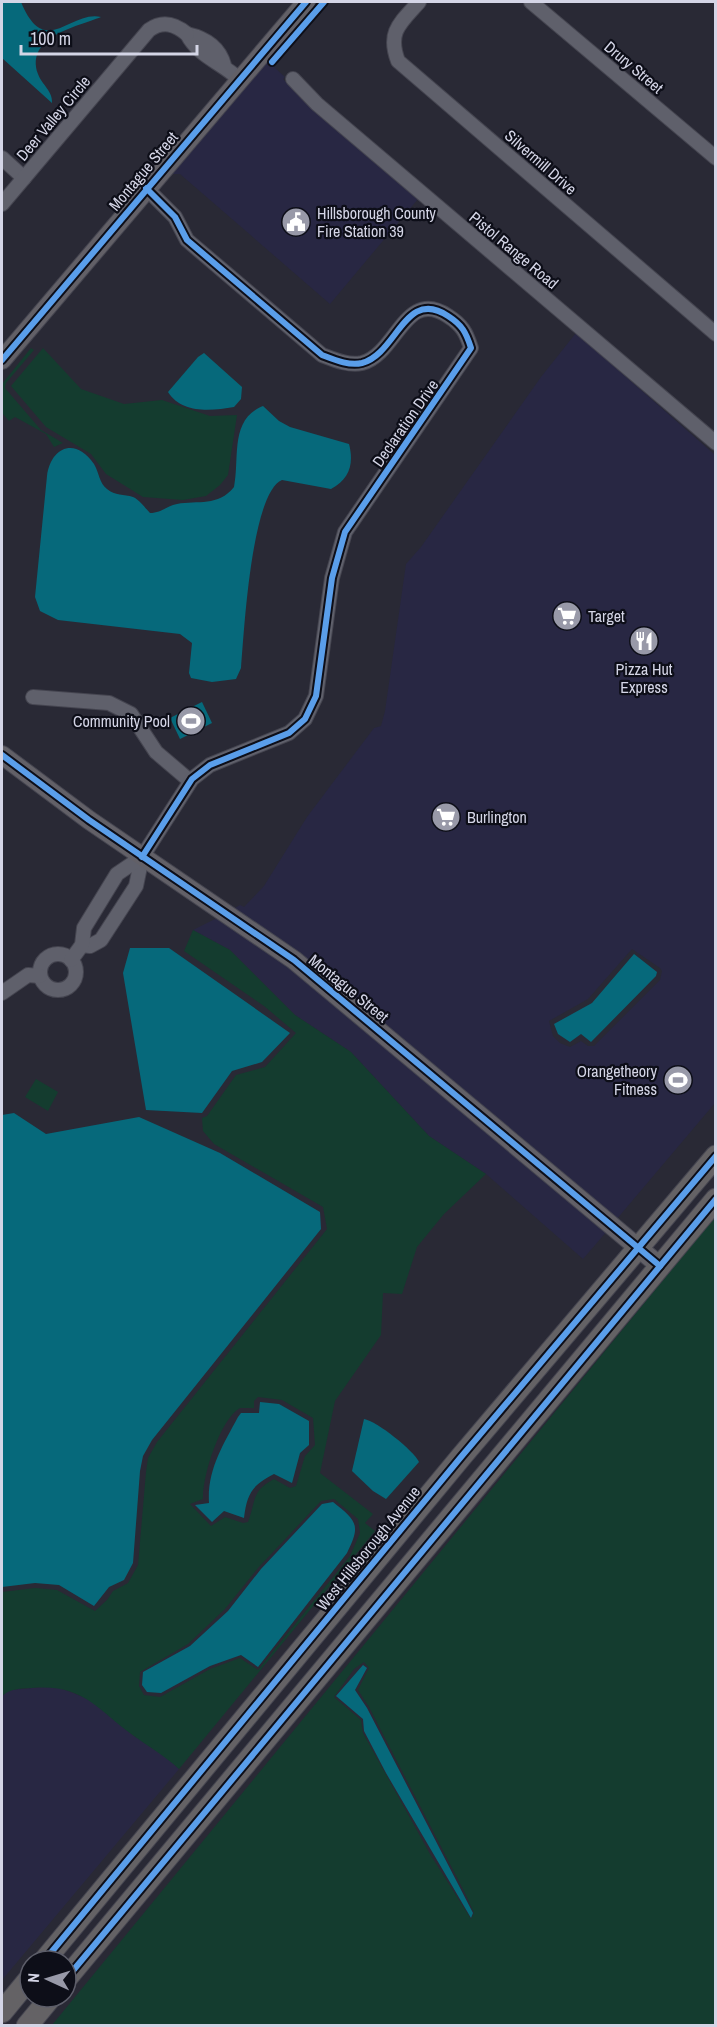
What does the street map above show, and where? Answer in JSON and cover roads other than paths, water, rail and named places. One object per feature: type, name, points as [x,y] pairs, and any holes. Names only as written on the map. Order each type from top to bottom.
[{"type":"main road","name":"West Hillsborough Avenue","points":[[54,1949],[460,1457],[716,1156]]},
{"type":"main road","points":[[78,1965],[716,1199]]},
{"type":"main road","points":[[2,2012],[18,1993]]},
{"type":"main road","points":[[27,2025],[41,2009]]},
{"type":"street","name":"Montague Street","points":[[2,360],[306,2]]},
{"type":"street","name":"Silvermill Drive","points":[[418,2],[396,28],[392,45],[398,61],[716,333]]},
{"type":"street","name":"Drury Street","points":[[531,2],[716,158]]},
{"type":"street","name":"Deer Valley Circle","points":[[2,204],[149,30],[155,26],[172,24],[187,34],[202,38],[220,52],[224,65],[239,79]]},
{"type":"street","name":"Pistol Range Road","points":[[293,79],[326,112],[716,443]]},
{"type":"street","name":"Deer Valley Circle","points":[[2,158],[24,178]]},
{"type":"street","name":"Declaration Drive","points":[[142,857],[190,781],[210,765],[289,733],[305,719],[316,696],[332,578],[345,532],[471,348],[465,329],[435,307],[426,308],[408,317],[378,356],[362,363],[344,363],[322,355],[187,240],[175,217],[146,188]]},
{"type":"street","points":[[33,697],[109,703],[131,714],[156,752],[190,781]]},
{"type":"street","name":"Montague Street","points":[[2,755],[21,772],[142,857],[294,960],[660,1266]]},
{"type":"street","points":[[82,945],[90,946],[100,940],[136,886],[142,857]]},
{"type":"street","points":[[82,945],[80,938],[84,928],[117,874],[142,857]]},
{"type":"street","points":[[71,960],[82,945]]},
{"type":"street","points":[[57,954],[71,960],[76,971],[70,986],[57,991],[45,985],[40,976],[44,961],[57,954]]},
{"type":"street","points":[[2,993],[28,975],[40,976]]},
{"type":"water","points":[[2,2],[21,2],[30,19],[39,28],[49,30],[90,17],[101,17],[67,29],[46,42],[39,50],[36,61],[38,74],[51,95],[52,103],[2,58]]},
{"type":"water","points":[[204,353],[242,387],[241,399],[234,407],[207,410],[189,407],[174,399],[168,392]]},
{"type":"water","points":[[263,406],[279,421],[290,427],[349,444],[351,464],[343,480],[331,489],[282,480],[271,490],[256,536],[247,597],[241,668],[236,679],[212,682],[191,678],[189,673],[192,643],[180,634],[58,620],[40,611],[35,597],[47,476],[49,466],[59,452],[72,448],[80,450],[94,464],[102,484],[107,489],[113,493],[136,498],[150,513],[177,504],[207,502],[221,498],[234,487],[240,430],[252,412]]},
{"type":"water","name":"Community Pool","points":[[202,702],[212,723],[180,739],[170,718]]},
{"type":"water","points":[[130,948],[169,948],[290,1033],[262,1062],[232,1071],[202,1113],[146,1110],[123,973]]},
{"type":"water","points":[[634,954],[657,972],[656,976],[591,1042],[581,1034],[570,1042],[558,1034],[554,1024],[592,1003]]},
{"type":"water","points":[[14,1113],[46,1134],[139,1117],[220,1153],[320,1212],[321,1229],[152,1440],[143,1456],[140,1471],[133,1563],[124,1580],[109,1587],[94,1606],[59,1585],[35,1583],[2,1587],[2,1115]]},
{"type":"water","points":[[260,1402],[279,1404],[309,1421],[309,1445],[300,1453],[292,1483],[274,1474],[260,1482],[252,1491],[244,1518],[224,1511],[212,1522],[195,1505],[209,1503],[213,1469],[222,1448],[241,1413],[259,1413]]},
{"type":"water","points":[[364,1419],[394,1437],[419,1462],[386,1499],[373,1491],[352,1471]]},
{"type":"water","points":[[333,1502],[352,1519],[354,1524],[354,1536],[347,1553],[258,1667],[241,1655],[210,1666],[161,1693],[147,1692],[142,1685],[143,1672],[190,1646],[228,1611],[261,1569],[322,1504]]},
{"type":"water","points":[[363,1665],[367,1668],[355,1690],[367,1708],[473,1913],[471,1918],[386,1773],[364,1731],[363,1719],[336,1696]]},
{"type":"place","name":"Hillsborough County Fire Station 39","points":[[296,222]]},
{"type":"place","name":"Target","points":[[567,616]]},
{"type":"place","name":"Pizza Hut Express","points":[[644,641]]},
{"type":"place","name":"Community Pool","points":[[191,721]]},
{"type":"place","name":"Burlington","points":[[446,817]]},
{"type":"place","name":"Orangetheory Fitness","points":[[678,1080]]}]
